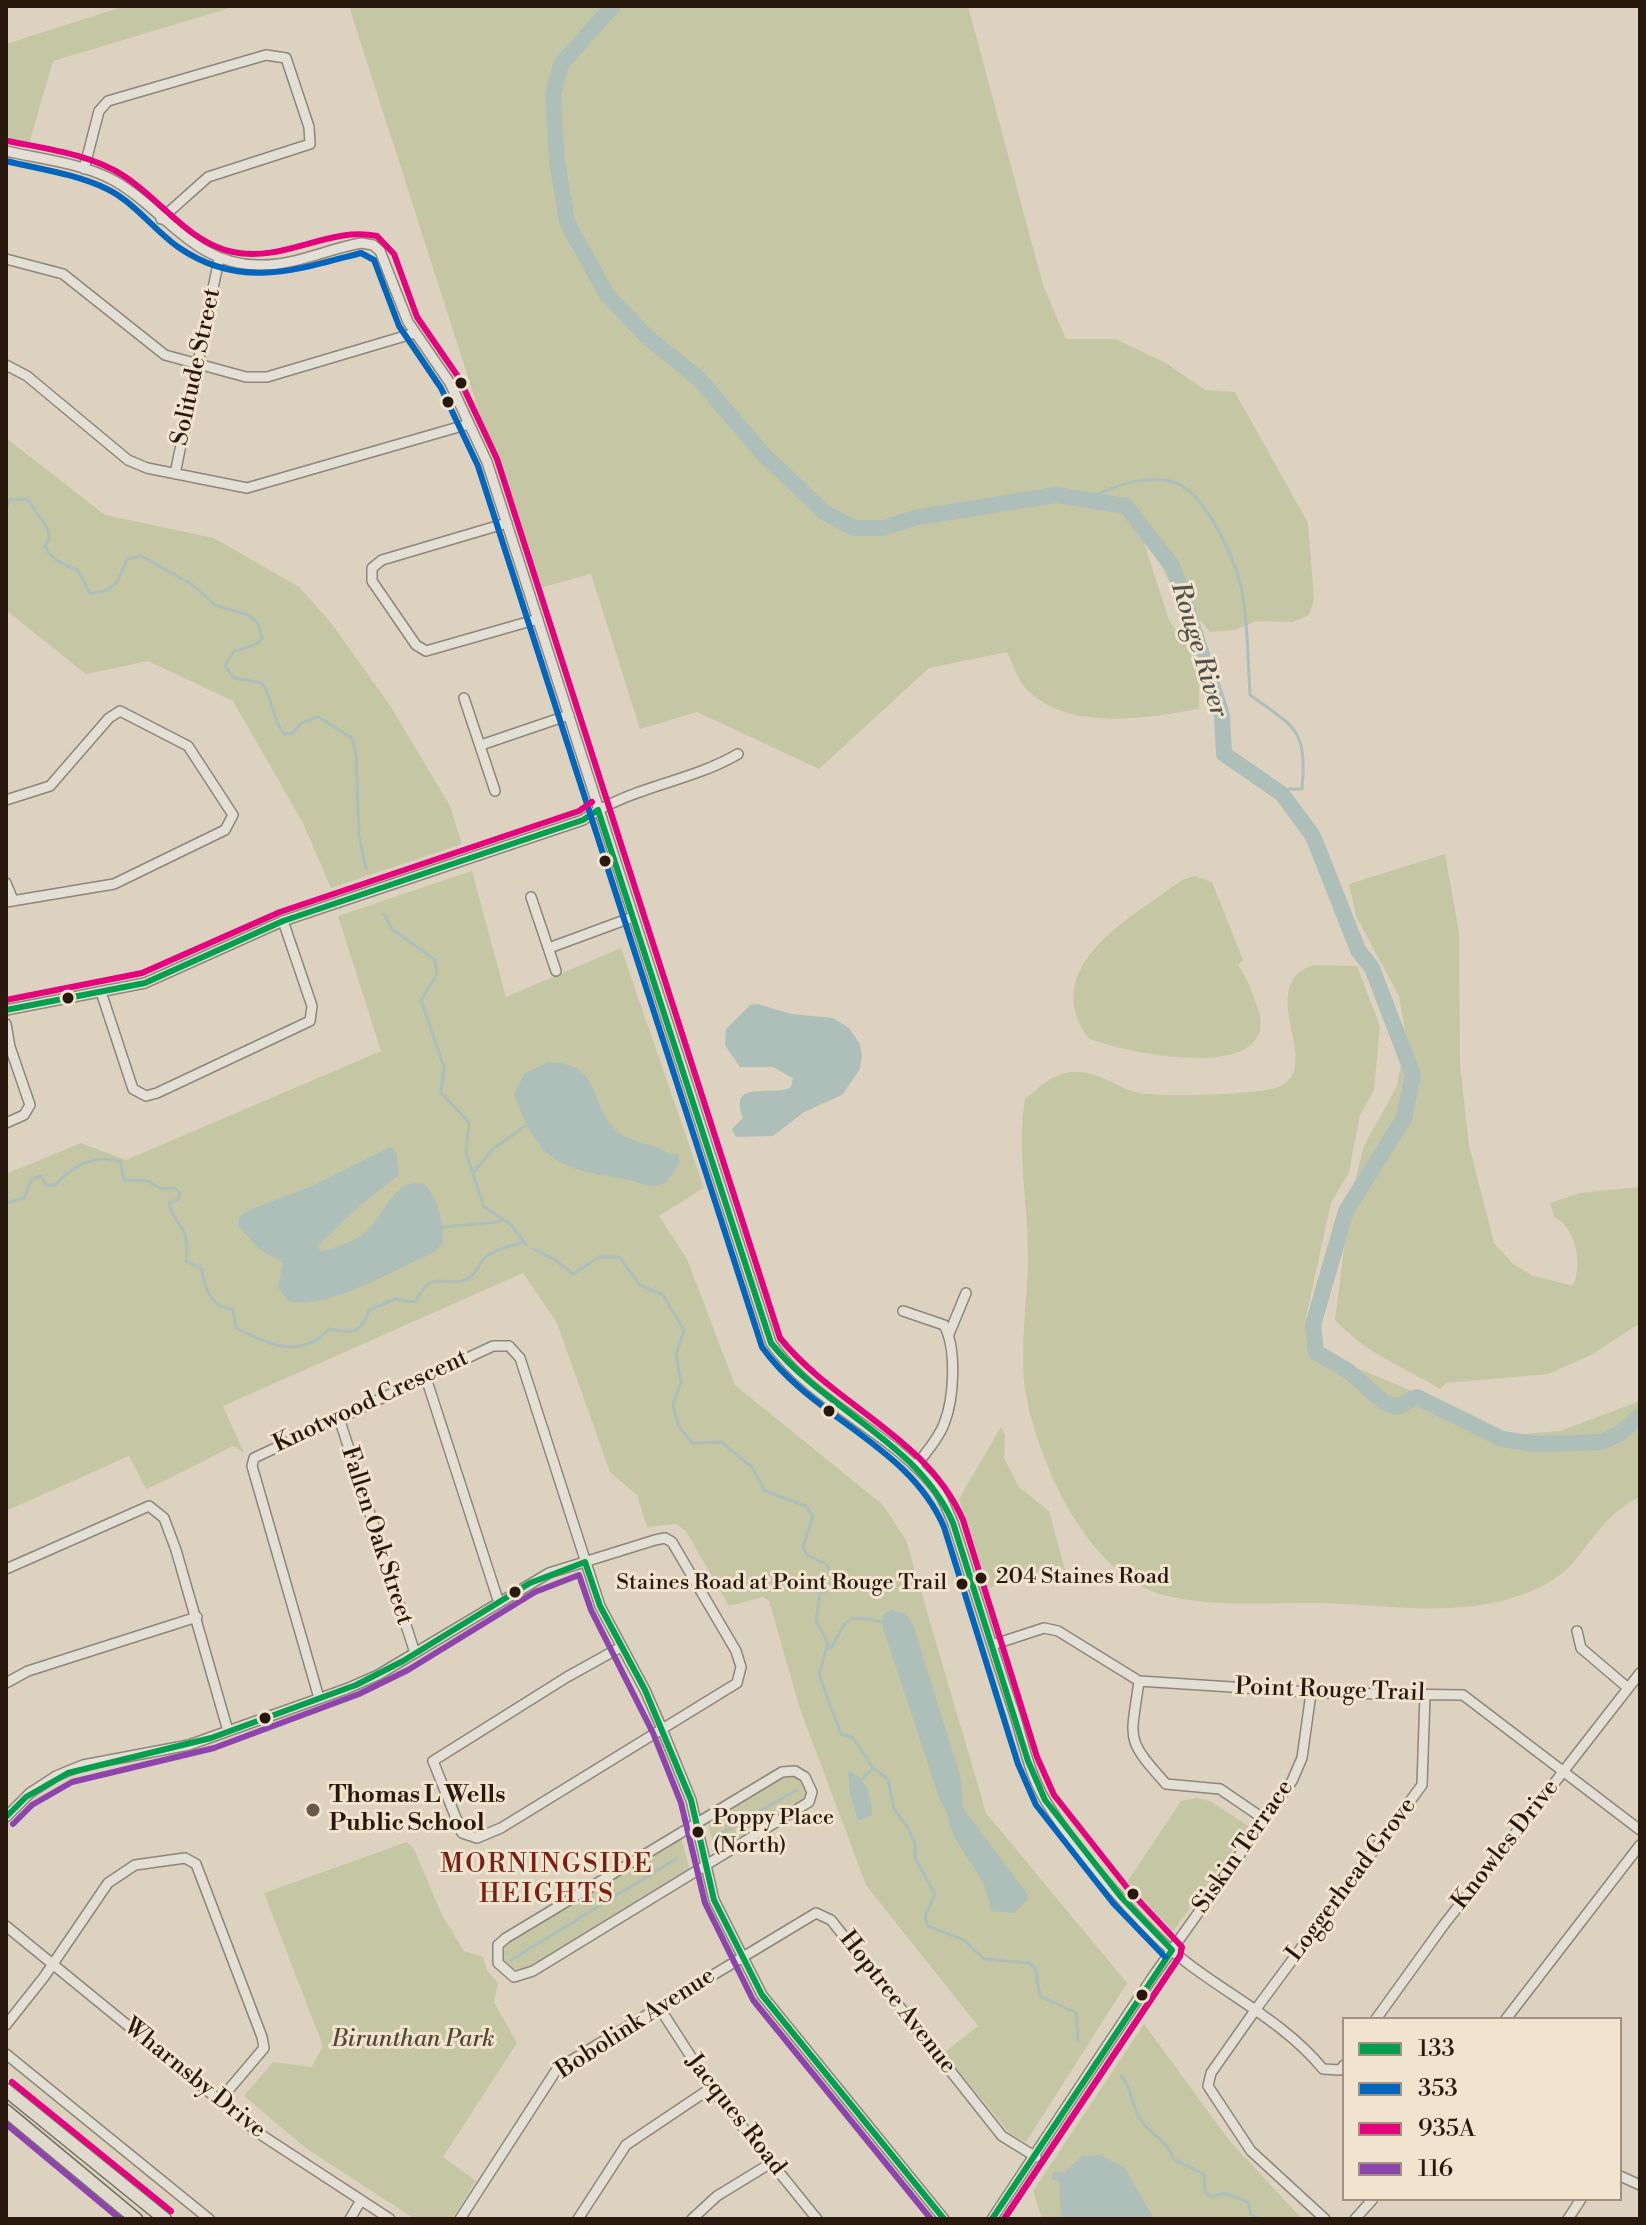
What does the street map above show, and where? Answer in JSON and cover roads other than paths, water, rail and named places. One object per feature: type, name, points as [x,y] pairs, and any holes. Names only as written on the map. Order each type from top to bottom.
[{"type":"main road","points":[[6,2090],[165,2219]]},
{"type":"main road","points":[[20,2102],[8,2113],[136,2219]]},
{"type":"street","points":[[84,169],[99,111],[108,101],[266,55],[286,58],[309,127],[310,144],[208,177],[161,219]]},
{"type":"street","points":[[6,151],[84,169],[123,187],[201,250],[219,259],[272,265],[356,243],[373,245],[385,259],[415,333],[450,383],[487,462],[771,1343],[787,1366],[916,1466],[939,1492],[1028,1761],[1045,1800],[1121,1897],[1172,1950],[1304,2046],[1323,2069],[1342,2068]]},
{"type":"street","points":[[6,259],[63,274],[155,350],[246,377],[267,377],[415,333]]},
{"type":"street","name":"Solitude Street","points":[[175,474],[219,259]]},
{"type":"street","points":[[6,365],[20,371],[128,460],[237,488],[259,486],[469,424]]},
{"type":"street","points":[[507,523],[382,560],[372,568],[372,581],[416,645],[426,651],[538,619]]},
{"type":"street","points":[[464,698],[495,791]]},
{"type":"street","points":[[6,800],[50,786],[109,718],[120,711],[130,713],[188,746],[233,815],[225,830],[114,884],[9,901],[6,883]]},
{"type":"street","points":[[481,745],[569,715]]},
{"type":"street","points":[[6,1123],[24,1115],[30,1105],[10,1047],[6,1016],[145,983],[283,921],[583,820],[612,800],[719,765],[738,754]]},
{"type":"street","points":[[531,897],[556,971]]},
{"type":"street","points":[[549,948],[633,917]]},
{"type":"street","points":[[101,992],[133,1089],[146,1096],[157,1093],[310,1021],[312,1006],[283,921]]},
{"type":"street","points":[[916,1466],[939,1434],[946,1416],[949,1334],[966,1293]]},
{"type":"street","points":[[903,1311],[944,1325],[949,1334]]},
{"type":"street","name":"Knotwood Crescent","points":[[319,1698],[252,1466],[261,1453],[493,1346],[509,1346],[520,1358],[600,1606],[645,1690],[691,1800],[714,1900],[741,1956],[762,1995],[944,2219]]},
{"type":"street","points":[[426,1378],[499,1603]]},
{"type":"street","name":"Fallen Oak Street","points":[[339,1418],[415,1653]]},
{"type":"street","points":[[6,1569],[149,1506],[164,1518],[197,1617],[228,1731]]},
{"type":"street","points":[[6,1817],[30,1793],[56,1776],[83,1765],[189,1745],[319,1698],[378,1675],[549,1573],[665,1538],[672,1542],[736,1651],[741,1667],[737,1683],[501,1828],[477,1838],[462,1833],[433,1761],[621,1647]]},
{"type":"street","points":[[6,1683],[28,1671],[197,1617]]},
{"type":"street","name":"Point Rouge Trail","points":[[992,1645],[1044,1628],[1058,1631],[1139,1681],[1311,1693],[1463,1695],[1640,1830]]},
{"type":"street","points":[[1577,1631],[1581,1648],[1628,1688]]},
{"type":"street","name":"Knowles Drive","points":[[1377,2017],[1443,1926],[1640,1673]]},
{"type":"street","points":[[1139,1681],[1132,1737],[1134,1748],[1166,1784],[1220,1789],[1264,1819]]},
{"type":"street","name":"Siskin Terrace","points":[[992,2219],[1172,1950],[1292,1781],[1302,1758],[1311,1693]]},
{"type":"street","name":"Loggerhead Grove","points":[[1325,2219],[1251,2151],[1208,2086],[1211,2073],[1256,2009],[1422,1785],[1425,1695]]},
{"type":"street","points":[[795,1771],[805,1777],[812,1792],[809,1802],[706,1867],[524,1976],[514,1977],[498,1963],[498,1945],[506,1938],[782,1772],[795,1771]]},
{"type":"street","points":[[1508,2017],[1640,1845]]},
{"type":"street","points":[[6,2025],[108,1883],[135,1865],[185,1858],[196,1864],[264,2048],[220,2100]]},
{"type":"street","name":"Hoptree Avenue","points":[[741,1956],[816,1913],[831,1920],[1002,2136],[1036,2157]]},
{"type":"street","name":"Wharnsby Drive","points":[[6,1926],[294,2159],[390,2219]]},
{"type":"street","name":"Bobolink Avenue","points":[[460,2219],[557,2069],[741,1956]]},
{"type":"street","name":"Jacques Road","points":[[659,2007],[711,2088],[817,2219]]},
{"type":"street","points":[[6,2054],[209,2219]]},
{"type":"street","points":[[578,2219],[626,2145],[711,2088]]},
{"type":"street","points":[[692,2219],[717,2196],[771,2163]]},
{"type":"street","points":[[1355,2219],[1371,2201]]},
{"type":"street","points":[[1568,2219],[1580,2201]]},
{"type":"street","points":[[350,2219],[360,2202]]},
{"type":"waterway","name":"Rouge River","points":[[613,6],[561,64],[553,95],[557,161],[567,222],[607,295],[646,336],[699,379],[763,454],[825,513],[854,528],[883,528],[914,518],[1056,495],[1126,506],[1173,567],[1222,715],[1224,754],[1282,794],[1313,836],[1358,950],[1372,968],[1413,1075],[1404,1118],[1346,1211],[1313,1325],[1316,1352],[1348,1371],[1385,1403],[1397,1407],[1417,1397],[1502,1439],[1534,1444],[1602,1442],[1622,1432],[1640,1415]]},
{"type":"waterway","points":[[1098,494],[1136,481],[1167,480],[1188,490],[1210,516],[1220,532],[1240,583],[1246,621],[1250,695],[1288,723],[1300,742],[1302,789],[1289,789]]},
{"type":"waterway","points":[[6,510],[9,500],[27,499],[48,529],[49,540],[45,546],[48,551],[58,561],[78,570],[90,593],[110,588],[119,579],[127,559],[141,556],[193,585],[215,605],[248,615],[258,623],[262,638],[257,644],[233,652],[225,666],[234,678],[262,683],[284,734],[293,733],[301,723],[318,717],[352,738],[356,754],[359,836],[366,868]]},
{"type":"waterway","points":[[384,914],[392,929],[435,960],[437,974],[421,1000],[444,1067],[441,1093],[469,1122],[466,1153],[484,1207],[510,1224],[527,1245]]},
{"type":"waterway","points":[[473,1173],[493,1149],[528,1124]]},
{"type":"waterway","points":[[6,1203],[24,1198],[32,1179],[41,1176],[46,1185],[55,1185],[76,1167],[101,1159],[120,1161],[124,1180],[148,1181],[161,1189],[175,1188],[180,1193],[178,1200],[169,1203],[184,1232],[186,1261],[202,1269],[214,1302],[233,1309],[236,1328],[273,1344],[296,1347],[318,1339],[329,1329],[344,1332],[355,1330],[363,1324],[369,1310],[395,1299],[415,1302],[428,1284],[434,1281],[459,1282],[467,1279],[491,1253],[523,1242]]},
{"type":"waterway","points":[[443,1227],[503,1219]]},
{"type":"waterway","points":[[533,1249],[554,1259],[573,1274],[599,1257],[619,1257],[640,1285],[663,1295],[684,1330],[676,1354],[681,1383],[673,1404],[678,1425],[692,1443],[721,1442],[752,1467],[765,1491],[806,1506],[813,1516],[803,1547],[807,1555],[826,1564],[834,1577],[831,1587],[820,1594],[816,1621],[828,1643],[819,1675],[841,1734],[853,1738],[873,1768],[888,1779],[894,1809],[908,1828],[915,1844],[915,1858],[935,1894],[925,1916],[928,1926],[964,1940],[984,1959],[1029,1963],[1035,1968],[1040,1996],[1076,2013],[1078,2041]]},
{"type":"waterway","points":[[826,1649],[832,1647],[850,1620],[861,1618],[882,1622]]},
{"type":"waterway","points":[[861,1780],[872,1769]]},
{"type":"waterway","points":[[718,1835],[797,1790]]},
{"type":"waterway","points":[[511,1960],[676,1859]]},
{"type":"waterway","points":[[1121,2076],[1144,2125],[1167,2147],[1173,2159],[1204,2174],[1205,2192],[1211,2197],[1224,2193],[1248,2202],[1251,2215],[1261,2219]]},
{"type":"place","name":"204 Staines Road","points":[[981,1578]]},
{"type":"place","name":"Staines Road at Point Rouge Trail","points":[[962,1584]]},
{"type":"place","name":"Thomas L Wells Public School","points":[[313,1810]]},
{"type":"place","name":"Poppy Place (North)","points":[[698,1832]]},
{"type":"district","name":"MORNINGSIDE HEIGHTS","points":[[547,1881]]},
{"type":"park label","name":"Birunthan Park","points":[[413,2040]]}]
